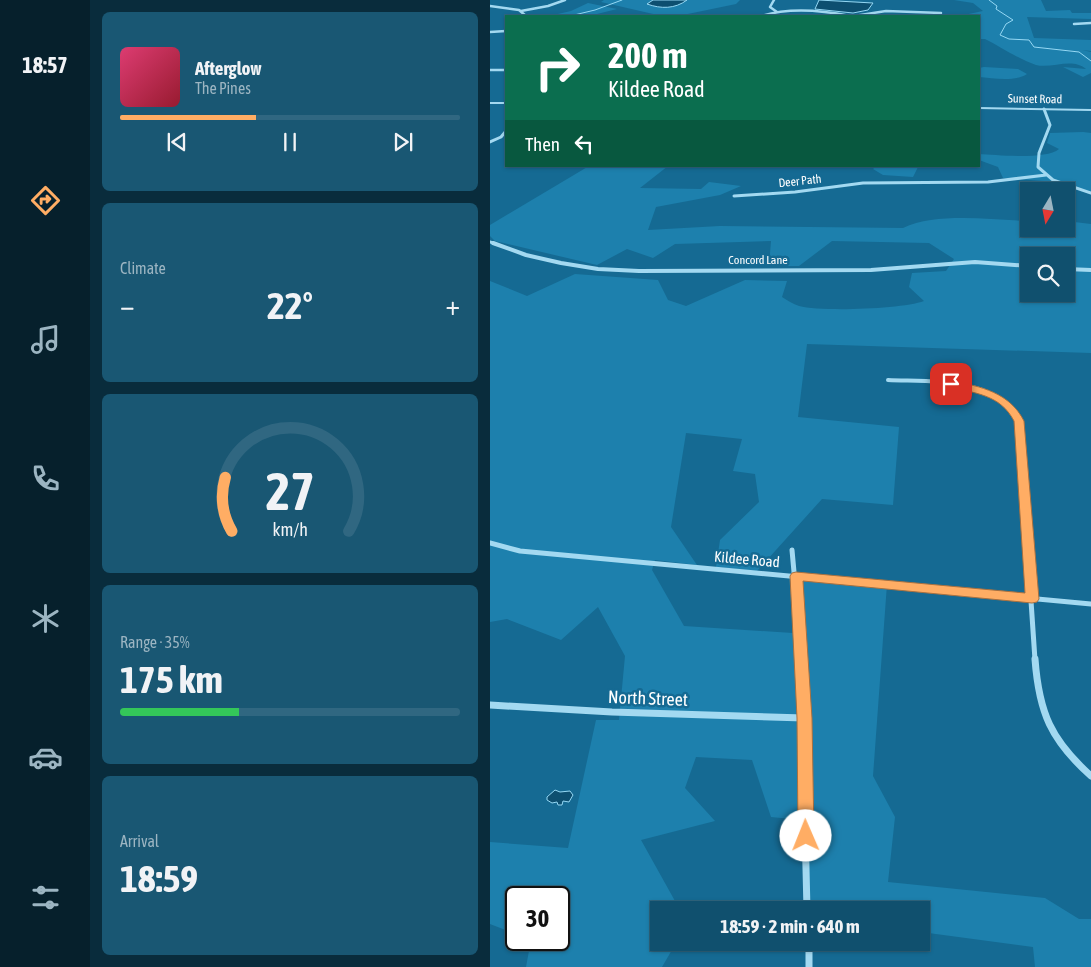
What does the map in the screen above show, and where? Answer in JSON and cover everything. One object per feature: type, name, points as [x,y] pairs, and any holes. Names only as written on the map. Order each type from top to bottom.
[{"type":"street","points":[[490,6],[521,11],[548,6],[565,0]]},
{"type":"street","points":[[774,0],[770,7],[778,12]]},
{"type":"street","points":[[521,11],[525,15]]},
{"type":"street","points":[[859,15],[886,11],[941,13]]},
{"type":"street","points":[[765,15],[778,12],[844,15]]},
{"type":"street","points":[[1074,24],[1091,24]]},
{"type":"street","points":[[490,32],[505,31]]},
{"type":"street","points":[[490,70],[505,70]]},
{"type":"street","points":[[490,103],[505,103]]},
{"type":"street","name":"Sunset Road","points":[[980,108],[1091,110]]},
{"type":"street","points":[[1044,109],[1050,125],[1037,161],[1038,167],[1046,175],[1065,185],[1091,193]]},
{"type":"street","points":[[490,142],[501,137],[505,132]]},
{"type":"street","name":"Deer Path","points":[[734,196],[795,192],[863,183],[988,182],[1046,175]]},
{"type":"street","name":"Concord Lane","points":[[490,242],[561,263],[598,269],[639,271],[871,270],[975,262],[1020,265]]},
{"type":"street","points":[[1075,269],[1091,270]]},
{"type":"street","points":[[888,380],[975,388],[996,397],[1014,411],[1019,421],[1036,672],[1042,710],[1053,735],[1070,758],[1091,776]]},
{"type":"street","name":"Kildee Road","points":[[490,543],[520,550],[1091,604]]},
{"type":"street","points":[[792,550],[796,576],[804,718],[807,901]]},
{"type":"street","name":"North Street","points":[[490,705],[612,712],[804,718]]},
{"type":"street","points":[[809,951],[810,967]]},
{"type":"shaded area","points":[[604,0],[740,0],[736,4],[683,15],[658,15],[601,2]]},
{"type":"shaded area","points":[[653,0],[687,0],[673,7],[657,7],[647,4]]},
{"type":"shaded area","points":[[819,0],[873,3],[868,10],[853,13],[815,9]]},
{"type":"shaded area","points":[[954,0],[1041,0],[1046,11],[1070,10],[1072,13],[1091,13],[1091,19],[1027,17],[1034,38],[1091,40],[1091,51],[1082,50],[1091,52],[1091,73],[1083,77],[1063,67],[1086,69],[1075,64],[1036,65],[1017,57],[985,39],[980,39],[980,15],[964,15],[983,11],[973,3]]},
{"type":"shaded area","points":[[588,3],[617,9],[593,15],[553,15],[571,11]]},
{"type":"shaded area","points":[[980,68],[1018,69],[1027,74],[1010,79],[980,77]]},
{"type":"shaded area","points":[[1050,133],[1091,133],[1091,192],[1075,189],[1075,182],[1003,178],[998,167],[980,160],[980,154],[1033,156],[1044,155],[1059,149],[1047,143]]},
{"type":"shaded area","points":[[587,167],[667,167],[640,188],[701,189],[709,182],[741,186],[720,195],[656,207],[648,230],[720,226],[903,228],[932,220],[964,218],[1020,221],[1020,238],[1075,238],[1075,222],[1091,224],[1091,353],[807,344],[798,417],[899,427],[893,505],[822,499],[757,571],[716,567],[720,540],[759,502],[755,474],[733,471],[742,439],[686,433],[671,527],[697,565],[655,560],[652,570],[684,626],[793,633],[789,574],[887,584],[873,776],[895,817],[888,882],[1045,898],[1079,919],[1091,919],[1091,967],[1035,967],[1033,947],[930,933],[930,901],[804,901],[802,820],[771,817],[752,760],[696,757],[685,788],[715,821],[641,840],[675,901],[650,901],[650,951],[671,951],[662,967],[526,967],[529,951],[570,951],[570,886],[505,886],[505,930],[490,924],[490,842],[568,848],[596,720],[619,720],[625,656],[598,607],[561,640],[507,619],[490,622],[490,281],[527,296],[575,274],[658,280],[668,300],[686,306],[745,280],[787,281],[782,297],[799,306],[825,309],[862,309],[899,306],[924,301],[909,287],[912,273],[946,271],[954,259],[929,243],[832,241],[799,266],[769,266],[771,241],[675,244],[653,258],[627,249],[597,265],[495,241],[490,236],[490,225]]},
{"type":"shaded area","points":[[875,167],[918,167],[913,177],[883,175],[873,169]]},
{"type":"shaded area","points":[[555,790],[560,792],[570,791],[573,795],[569,802],[563,801],[562,805],[558,805],[557,802],[552,803],[547,800],[547,797]]},
{"type":"waterway","points":[[574,15],[622,0]]},
{"type":"waterway","points":[[989,0],[997,6],[996,9],[1013,20],[1006,24],[1000,35],[1009,39],[1029,40],[1034,47],[1079,52],[1091,61]]},
{"type":"route","points":[[806,836],[804,718],[796,576],[1032,599],[1019,421],[1014,411],[996,397],[975,388],[951,384]]}]
